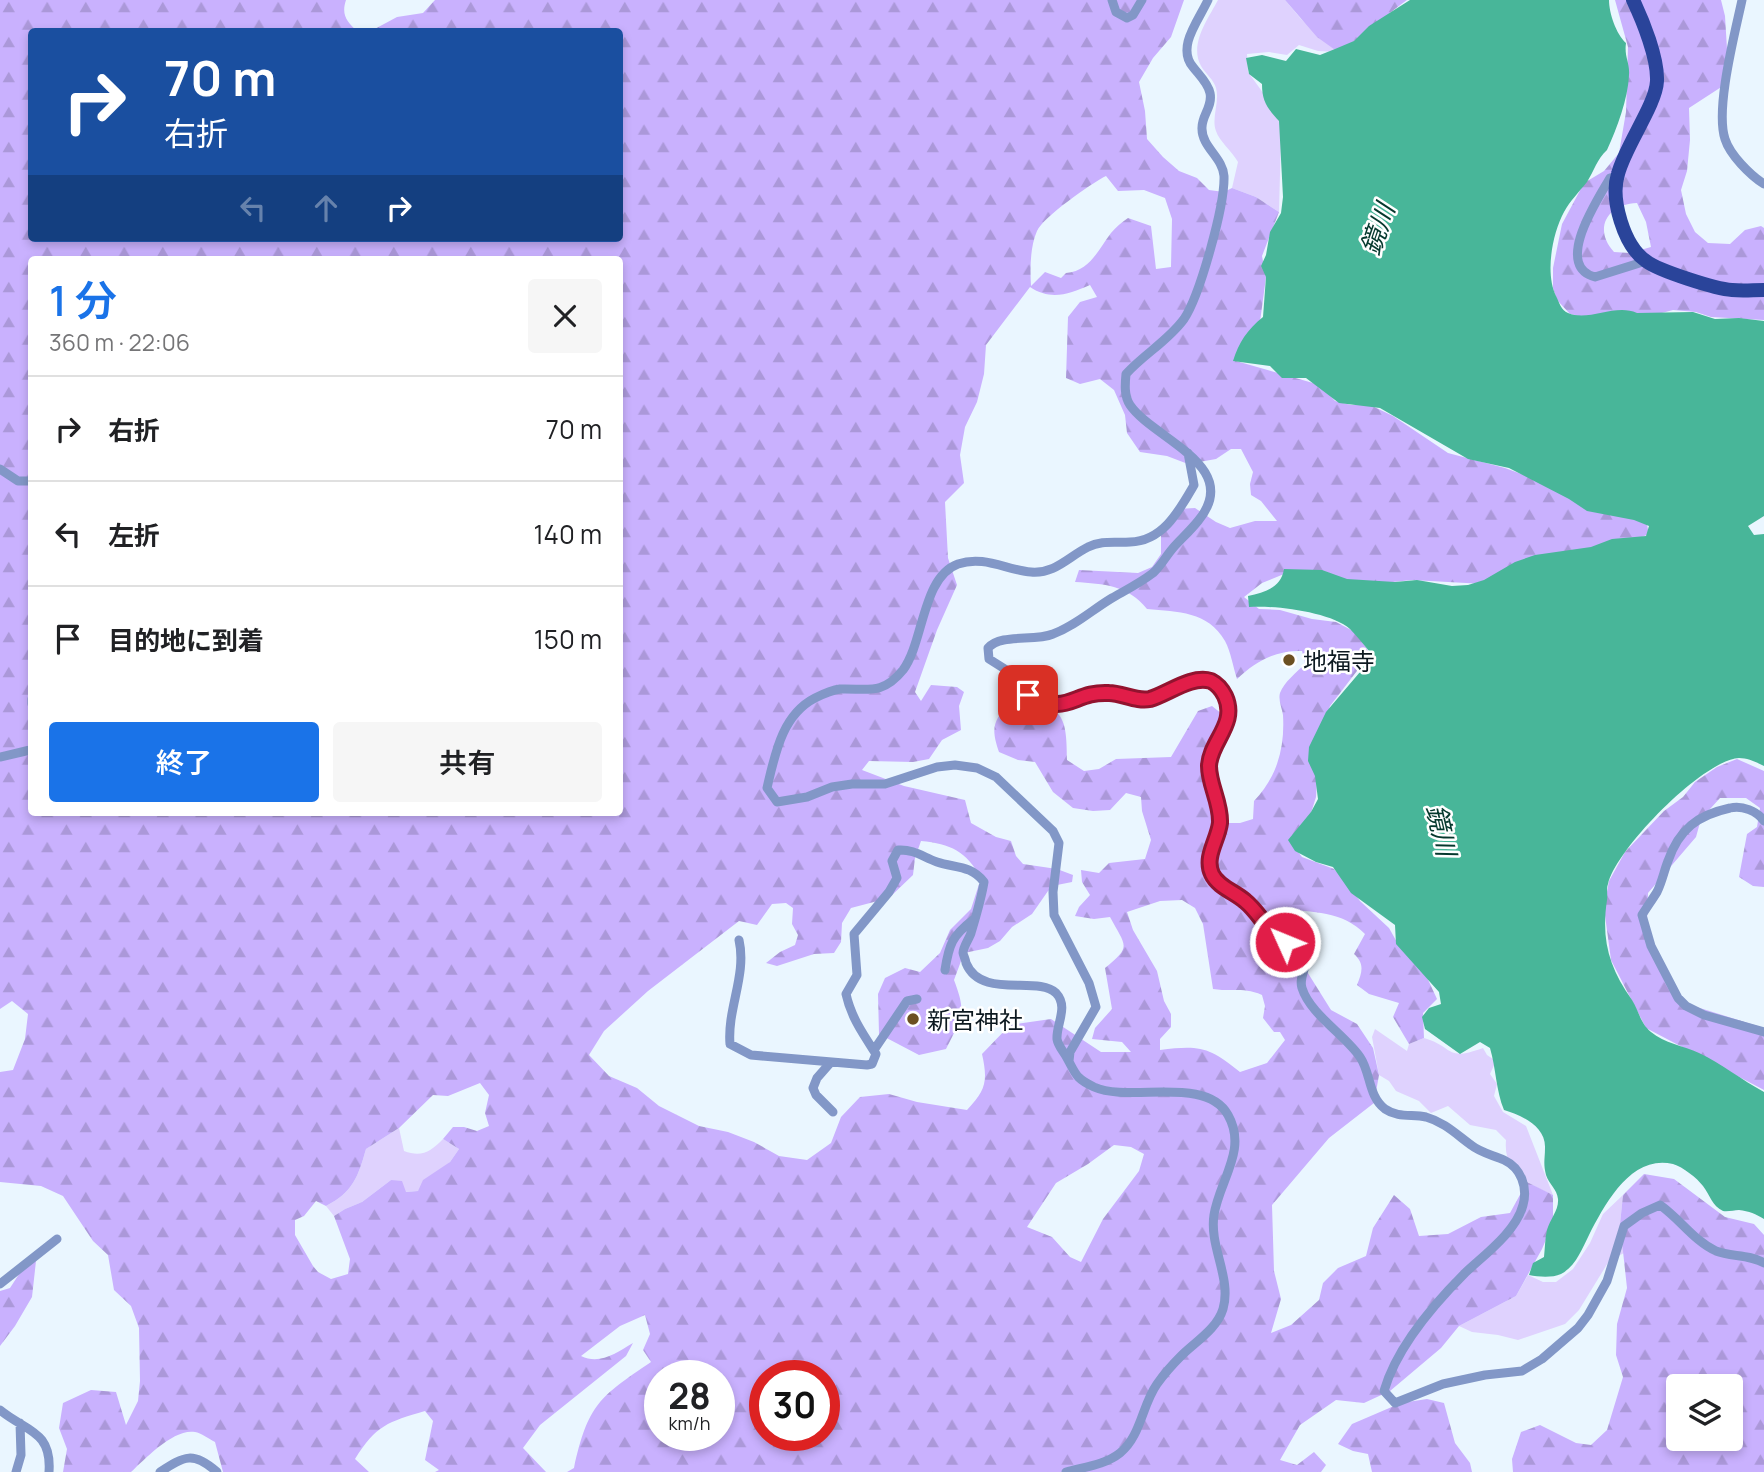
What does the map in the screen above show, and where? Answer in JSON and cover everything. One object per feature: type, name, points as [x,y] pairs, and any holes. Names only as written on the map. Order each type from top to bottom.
[{"type":"main road","points":[[1633,0],[1655,61],[1657,79],[1655,93],[1616,177],[1618,215],[1635,249],[1646,261],[1716,287],[1764,290]]},
{"type":"street","points":[[1112,0],[1116,12],[1127,18],[1133,15],[1142,0]]},
{"type":"street","points":[[1208,0],[1185,50],[1186,60],[1209,89],[1209,108],[1202,124],[1202,132],[1221,164],[1224,174],[1223,192],[1203,270],[1190,306],[1175,330],[1126,374],[1125,387],[1130,404],[1203,468],[1210,488],[1210,503],[1199,520],[1155,571],[1074,624],[1051,635],[1026,640],[996,641],[988,648],[987,653],[993,663],[1016,678],[1028,695],[1045,704],[1062,705],[1107,692],[1148,699],[1201,680],[1211,681],[1221,688],[1227,698],[1229,713],[1209,764],[1220,825],[1210,857],[1212,875],[1246,902],[1273,935],[1305,952],[1307,956],[1301,984],[1303,990],[1314,1007],[1367,1068],[1371,1089],[1386,1110],[1400,1116],[1423,1116],[1438,1121],[1470,1145],[1507,1161],[1518,1169],[1524,1185],[1523,1205],[1511,1227],[1434,1308],[1402,1351],[1384,1391],[1395,1404],[1443,1384],[1522,1371],[1542,1359],[1578,1328],[1588,1315],[1607,1281],[1624,1226],[1651,1207],[1660,1205],[1676,1216],[1699,1241],[1718,1252],[1757,1259],[1764,1263]]},
{"type":"street","points":[[1742,0],[1730,59],[1722,122],[1725,141],[1738,159],[1764,184]]},
{"type":"street","points":[[1616,177],[1610,178],[1589,214],[1580,238],[1580,268],[1587,275],[1595,277],[1646,261]]},
{"type":"street","points":[[1069,1061],[1070,1052],[1096,1007],[1089,983],[1054,915],[1053,892],[1059,843],[1053,831],[996,778],[977,768],[955,765],[937,767],[885,783],[842,785],[807,797],[777,802],[766,788],[784,732],[793,714],[804,704],[839,689],[878,689],[902,671],[916,644],[926,608],[946,571],[957,564],[976,560],[1024,571],[1043,572],[1060,566],[1089,547],[1102,542],[1144,541],[1156,535],[1177,514],[1194,485],[1187,452]]},
{"type":"street","points":[[0,469],[18,481],[28,481]]},
{"type":"street","points":[[0,757],[28,750]]},
{"type":"street","points":[[1764,821],[1761,816],[1735,807],[1696,819],[1683,830],[1672,848],[1657,890],[1642,915],[1651,946],[1678,998],[1686,1006],[1704,1015],[1764,1032]]},
{"type":"street","points":[[739,940],[742,952],[729,1031],[730,1044],[751,1055],[867,1065],[872,1063],[876,1054],[858,1027],[846,994],[857,975],[854,934],[889,892],[897,878],[892,861],[896,852],[907,849],[937,862],[967,868],[979,875],[984,882],[963,953],[970,972],[987,982],[1045,988],[1057,994],[1062,1009],[1057,1039],[1072,1072],[1080,1080],[1111,1091],[1189,1092],[1220,1104],[1228,1115],[1236,1137],[1236,1149],[1219,1192],[1213,1217],[1226,1292],[1223,1311],[1213,1327],[1180,1357],[1157,1385],[1142,1410],[1137,1429],[1128,1445],[1101,1463],[1066,1472]]},
{"type":"street","points":[[945,970],[950,944],[959,931],[975,918]]},
{"type":"street","points":[[874,1050],[907,1001],[917,999]]},
{"type":"street","points":[[831,1062],[817,1078],[813,1088],[816,1096],[833,1112]]},
{"type":"street","points":[[0,1284],[27,1260],[57,1239]]},
{"type":"street","points":[[0,1410],[38,1433],[50,1459],[49,1472]]},
{"type":"street","points":[[16,1472],[22,1455],[20,1423]]},
{"type":"street","points":[[160,1472],[178,1460],[191,1457],[204,1460],[217,1472]]},
{"type":"shaded area","points":[[1218,0],[1285,0],[1301,19],[1338,52],[1318,51],[1299,45],[1287,55],[1269,52],[1247,54],[1248,72],[1284,122],[1281,136],[1279,212],[1256,197],[1232,188],[1238,162],[1216,131],[1216,88],[1201,66],[1197,49],[1201,32]]},
{"type":"shaded area","points":[[1375,1029],[1407,1051],[1409,1044],[1424,1038],[1456,1053],[1483,1048],[1487,1055],[1496,1061],[1490,1074],[1497,1084],[1494,1096],[1503,1112],[1526,1126],[1553,1195],[1526,1181],[1513,1169],[1506,1151],[1506,1140],[1496,1130],[1470,1125],[1448,1106],[1431,1113],[1419,1101],[1396,1091],[1389,1081],[1379,1075],[1372,1037]]},
{"type":"shaded area","points":[[399,1128],[404,1151],[416,1154],[426,1152],[443,1139],[459,1149],[450,1162],[418,1191],[405,1192],[391,1180],[362,1202],[334,1216],[326,1206],[343,1195],[353,1183],[366,1149]]},
{"type":"shaded area","points":[[1623,1195],[1620,1224],[1624,1253],[1609,1261],[1579,1310],[1565,1324],[1518,1340],[1472,1332],[1459,1326],[1516,1296],[1528,1275],[1543,1282],[1556,1282],[1573,1269],[1590,1243],[1603,1214]]},
{"type":"green space","points":[[0,0],[346,0],[346,18],[354,28],[28,28],[28,242],[623,242],[623,28],[377,28],[397,17],[423,13],[435,0],[1184,0],[1171,37],[1153,58],[1139,82],[1147,139],[1179,171],[1197,178],[1209,190],[1224,192],[1232,188],[1256,197],[1279,212],[1262,256],[1266,277],[1260,322],[1236,361],[1313,383],[1335,401],[1351,405],[1370,405],[1393,416],[1448,453],[1505,468],[1646,520],[1649,534],[1630,542],[1484,584],[1412,580],[1383,583],[1342,581],[1289,572],[1262,583],[1244,597],[1259,609],[1280,610],[1336,622],[1357,633],[1370,654],[1330,706],[1320,731],[1316,797],[1311,813],[1292,844],[1302,857],[1334,869],[1360,901],[1389,928],[1398,944],[1424,971],[1437,999],[1423,1013],[1424,1038],[1409,1044],[1393,1017],[1399,1003],[1369,994],[1357,985],[1362,968],[1354,954],[1365,934],[1347,921],[1316,912],[1282,909],[1274,917],[1266,951],[1271,963],[1306,970],[1331,1010],[1357,1024],[1373,1048],[1379,1075],[1374,1103],[1329,1138],[1272,1205],[1274,1271],[1281,1299],[1271,1333],[1291,1325],[1319,1300],[1323,1283],[1338,1268],[1366,1256],[1373,1228],[1394,1195],[1410,1209],[1419,1236],[1448,1234],[1481,1217],[1510,1213],[1527,1182],[1553,1195],[1553,1223],[1516,1296],[1459,1326],[1441,1348],[1390,1391],[1364,1403],[1336,1400],[1300,1425],[1280,1460],[1297,1465],[1314,1452],[1326,1465],[1321,1472],[567,1472],[574,1468],[585,1430],[598,1405],[619,1384],[644,1367],[644,1451],[735,1451],[735,1360],[650,1360],[643,1350],[650,1334],[645,1315],[620,1326],[581,1356],[601,1358],[633,1343],[626,1356],[540,1425],[523,1448],[546,1472],[435,1472],[439,1470],[425,1460],[433,1421],[425,1411],[384,1426],[370,1439],[355,1459],[369,1472],[223,1472],[215,1442],[195,1432],[187,1432],[169,1439],[131,1472],[63,1472],[67,1449],[59,1428],[63,1403],[91,1390],[116,1392],[126,1425],[138,1401],[139,1328],[131,1306],[114,1290],[108,1255],[93,1241],[63,1196],[41,1186],[0,1182],[0,1072],[13,1070],[25,1039],[28,1014],[12,1001],[0,1009]],"holes":[[[1106,176],[1118,191],[1144,190],[1165,198],[1172,219],[1171,267],[1156,269],[1151,226],[1128,218],[1113,231],[1087,264],[1061,278],[1045,272],[1031,286],[1032,251],[1041,225],[1058,209]],[[1090,285],[1097,297],[1080,302],[1068,317],[1066,378],[1080,384],[1100,379],[1114,390],[1125,415],[1127,433],[1140,452],[1167,456],[1188,464],[1216,459],[1231,449],[1241,449],[1253,472],[1251,495],[1261,501],[1277,521],[1255,521],[1230,528],[1195,508],[1177,509],[1161,530],[1161,554],[1152,567],[1138,573],[1079,570],[1075,582],[1115,587],[1132,595],[1147,609],[1201,618],[1218,631],[1225,641],[1237,679],[1267,658],[1284,652],[1302,651],[1305,664],[1280,693],[1283,739],[1274,772],[1254,801],[1253,819],[1240,823],[1220,823],[1204,784],[1227,718],[1212,706],[1198,711],[1171,757],[1116,759],[1099,769],[1084,771],[1067,760],[1065,730],[1058,713],[1051,708],[1011,700],[995,724],[999,752],[1018,760],[1035,762],[1053,792],[1073,808],[1110,810],[1126,793],[1141,797],[1142,811],[1151,840],[1145,859],[1109,863],[1099,873],[1081,870],[1082,882],[1090,895],[1075,916],[1094,919],[1110,917],[1123,941],[1123,950],[1105,968],[1112,1009],[1095,1028],[1092,1039],[1122,1042],[1131,1052],[1101,1052],[1051,1019],[1010,1025],[982,1054],[984,1085],[967,1110],[917,1102],[889,1094],[860,1097],[841,1117],[831,1143],[807,1160],[779,1156],[754,1142],[728,1132],[699,1126],[659,1106],[637,1088],[609,1076],[589,1055],[604,1031],[648,991],[739,921],[757,925],[772,904],[786,903],[793,908],[792,924],[798,935],[795,945],[766,963],[777,966],[814,954],[834,953],[841,942],[842,923],[851,908],[889,898],[913,875],[921,841],[941,844],[963,855],[981,878],[971,909],[950,930],[940,953],[920,972],[905,968],[885,978],[878,994],[879,1034],[919,1055],[946,1049],[956,1030],[961,1008],[954,980],[964,953],[988,948],[1000,941],[1012,927],[1032,914],[1048,891],[1057,885],[1072,882],[1073,875],[1057,869],[1023,864],[1016,856],[1011,841],[996,837],[971,823],[965,800],[904,786],[862,770],[869,761],[913,762],[929,759],[942,740],[961,730],[959,706],[964,692],[957,687],[931,685],[921,701],[915,692],[937,630],[957,585],[948,558],[945,502],[964,483],[960,455],[965,427],[977,402],[984,374],[986,345],[1030,287],[1045,294],[1060,295]],[[1182,900],[1195,908],[1203,924],[1213,989],[1243,990],[1262,995],[1265,1006],[1263,1018],[1274,1032],[1280,1032],[1285,1040],[1267,1063],[1240,1072],[1220,1057],[1203,1050],[1160,1050],[1160,1039],[1171,1027],[1171,1014],[1164,1001],[1157,971],[1133,930],[1127,912],[1160,901]],[[480,1083],[489,1095],[485,1113],[489,1126],[477,1131],[453,1127],[443,1139],[459,1149],[450,1162],[423,1180],[418,1191],[406,1192],[402,1181],[391,1180],[362,1202],[334,1216],[350,1259],[348,1274],[331,1279],[318,1272],[295,1235],[295,1220],[304,1216],[316,1201],[326,1206],[343,1195],[357,1176],[366,1149],[399,1128],[433,1095],[448,1096]],[[1114,1145],[1131,1147],[1144,1154],[1139,1171],[1103,1219],[1081,1262],[1070,1257],[1052,1237],[1027,1227],[1056,1183]]]},
{"type":"green space","points":[[1285,0],[1407,0],[1338,52],[1317,37]]},
{"type":"green space","points":[[1615,0],[1721,0],[1725,16],[1729,82],[1689,108],[1687,171],[1681,190],[1686,214],[1695,232],[1708,243],[1730,244],[1745,230],[1761,226],[1764,228],[1764,320],[1711,317],[1696,312],[1673,310],[1658,314],[1602,313],[1588,318],[1570,314],[1557,300],[1553,288],[1553,268],[1562,224],[1584,183],[1604,171],[1619,153],[1626,112],[1628,47]],"holes":[[[1637,203],[1646,222],[1651,247],[1630,253],[1614,252],[1608,243],[1604,227],[1611,213],[1627,204]]]},
{"type":"green space","points":[[1737,759],[1764,771],[1764,887],[1753,886],[1739,877],[1747,834],[1757,827],[1760,808],[1746,798],[1720,798],[1701,819],[1696,837],[1648,893],[1647,921],[1658,961],[1687,1004],[1764,1028],[1764,1090],[1646,1028],[1611,960],[1604,908],[1609,881],[1625,852],[1664,811],[1683,797],[1695,782],[1717,767]]},
{"type":"green space","points":[[1644,1174],[1674,1179],[1725,1217],[1754,1224],[1764,1235],[1764,1472],[1513,1472],[1512,1459],[1521,1432],[1540,1425],[1576,1443],[1591,1445],[1607,1430],[1623,1377],[1616,1355],[1617,1324],[1627,1288],[1620,1224],[1623,1195]]},
{"type":"green space","points":[[36,1261],[32,1297],[0,1346],[0,1291],[10,1288],[25,1265]]},
{"type":"green space","points":[[1427,1399],[1444,1403],[1455,1443],[1470,1463],[1472,1472],[1372,1472],[1368,1454],[1338,1444],[1352,1424],[1401,1403]]},
{"type":"water","name":"鏡川","points":[[1410,0],[1609,0],[1614,23],[1626,43],[1629,71],[1627,94],[1607,150],[1587,182],[1566,208],[1556,231],[1551,254],[1551,277],[1559,303],[1566,312],[1576,315],[1620,310],[1637,313],[1693,312],[1715,319],[1764,321],[1764,516],[1748,526],[1754,535],[1764,534],[1764,766],[1742,758],[1723,763],[1684,790],[1643,829],[1614,869],[1607,886],[1605,928],[1612,964],[1647,1028],[1662,1039],[1707,1057],[1764,1092],[1764,1219],[1746,1211],[1719,1209],[1689,1173],[1677,1165],[1658,1163],[1644,1167],[1621,1184],[1595,1223],[1578,1257],[1561,1274],[1550,1277],[1529,1275],[1533,1263],[1544,1257],[1547,1230],[1558,1203],[1556,1192],[1546,1175],[1545,1148],[1541,1133],[1525,1118],[1504,1110],[1490,1048],[1480,1042],[1460,1054],[1425,1029],[1422,1017],[1429,1008],[1441,1004],[1439,992],[1396,944],[1395,925],[1351,893],[1333,867],[1295,851],[1288,840],[1318,799],[1315,776],[1308,761],[1309,747],[1326,712],[1360,672],[1369,651],[1350,629],[1330,618],[1273,607],[1249,607],[1248,596],[1276,585],[1284,569],[1322,570],[1347,579],[1395,582],[1417,580],[1452,586],[1468,585],[1535,555],[1591,547],[1612,539],[1646,536],[1649,526],[1634,520],[1587,511],[1509,468],[1468,459],[1380,408],[1339,403],[1306,378],[1282,378],[1270,366],[1233,361],[1244,337],[1263,317],[1266,277],[1261,266],[1270,232],[1281,213],[1283,197],[1279,121],[1266,104],[1262,84],[1249,74],[1246,58],[1262,55],[1286,61],[1296,49],[1320,55],[1354,41],[1369,26]]},
{"type":"place","name":"地福寺","points":[[1289,660]]},
{"type":"place","name":"新宮神社","points":[[913,1019]]},
{"type":"route","points":[[1028,695],[1045,704],[1062,705],[1107,692],[1148,699],[1201,680],[1211,681],[1221,688],[1227,698],[1229,713],[1209,764],[1220,825],[1210,857],[1212,875],[1246,902],[1273,935],[1285,942]]}]
